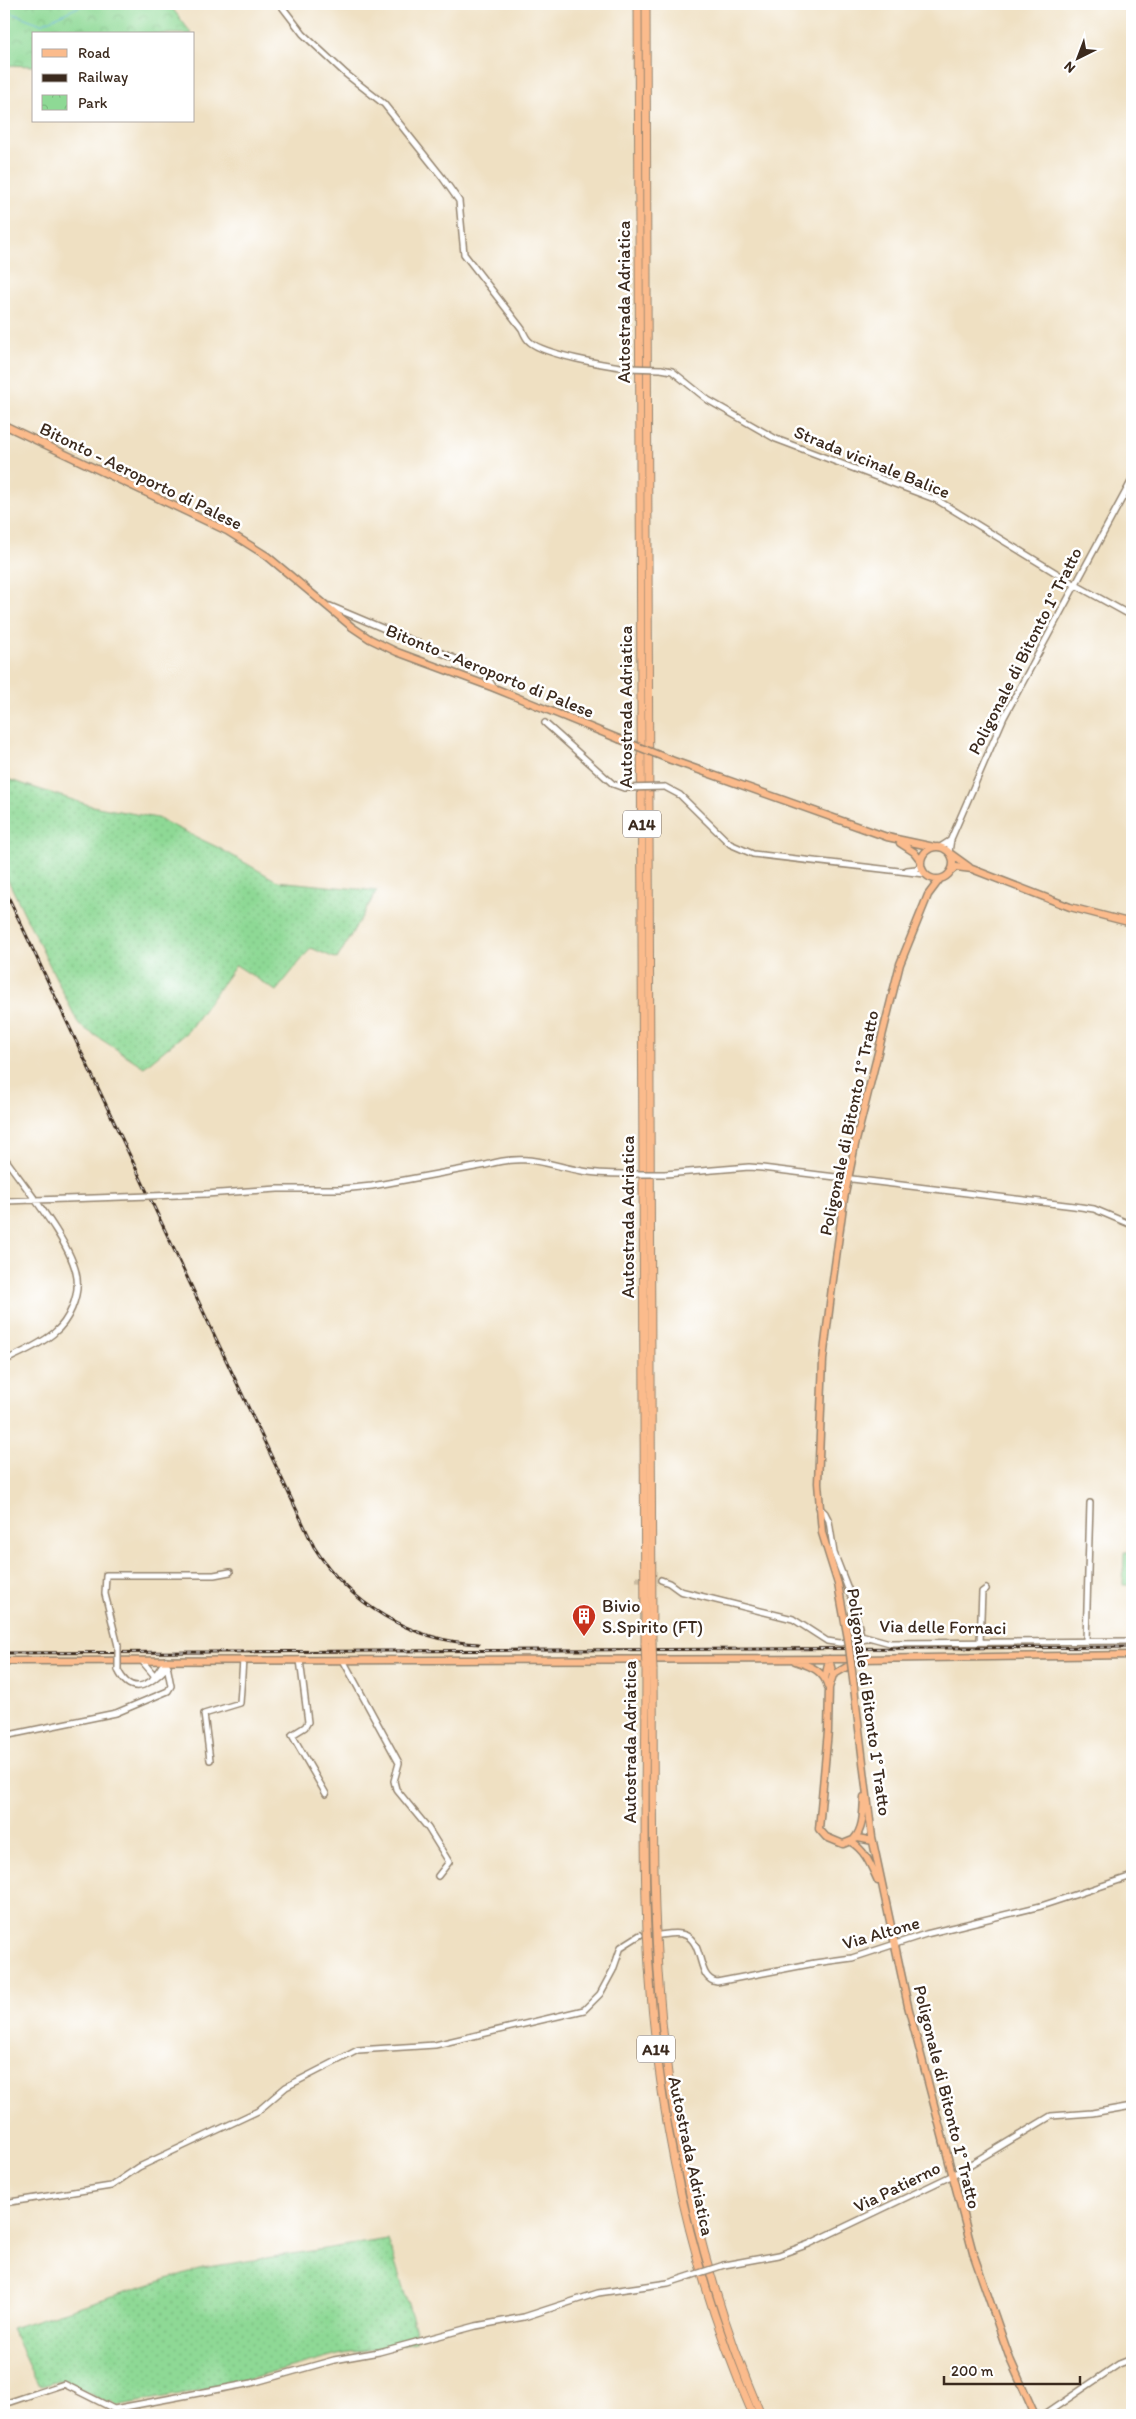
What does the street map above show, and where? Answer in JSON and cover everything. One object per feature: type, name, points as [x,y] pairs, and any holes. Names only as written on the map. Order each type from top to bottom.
[{"type":"highway","name":"Autostrada Adriatica","points":[[638,4],[649,1643]]},
{"type":"highway","name":"Autostrada Adriatica","points":[[646,4],[649,1643],[646,1927],[658,2069],[673,2156],[698,2258],[728,2355],[753,2415]]},
{"type":"highway","name":"Autostrada Adriatica","points":[[649,1670],[656,1948],[672,2105],[692,2206],[736,2350],[761,2415]]},
{"type":"main road","name":"Bitonto - Aeroporto di Palese","points":[[4,425],[227,532],[267,556],[352,627],[390,649],[494,688],[671,760],[887,837]]},
{"type":"main road","points":[[887,837],[937,847],[950,853],[972,869],[1070,907],[1132,924]]},
{"type":"main road","points":[[887,837],[909,848],[921,863],[927,876],[928,894]]},
{"type":"main road","points":[[921,863],[925,852],[937,847]]},
{"type":"main road","points":[[950,853],[953,863],[951,872]]},
{"type":"main road","points":[[928,894],[940,879],[956,868],[972,869]]},
{"type":"main road","points":[[927,876],[940,879]]},
{"type":"main road","name":"Poligonale di Bitonto 1° Tratto","points":[[928,894],[900,964],[849,1178],[839,1233],[823,1360],[818,1483],[819,1507],[822,1533],[838,1584],[848,1639],[873,1840],[894,1945],[951,2176],[973,2253],[1010,2359],[1035,2415]]},
{"type":"main road","points":[[4,1661],[141,1660],[167,1663],[243,1660],[863,1659],[1132,1655]]},
{"type":"main road","points":[[789,1659],[809,1665],[822,1674],[829,1688]]},
{"type":"main road","points":[[829,1659],[833,1675],[829,1688],[828,1731],[819,1829],[826,1837],[843,1844],[851,1842],[864,1844],[873,1840]]},
{"type":"main road","points":[[825,1679],[829,1659]]},
{"type":"main road","points":[[833,1675],[841,1668],[863,1659]]},
{"type":"main road","points":[[851,1842],[858,1835],[862,1820],[865,1780]]},
{"type":"main road","points":[[851,1842],[859,1846],[869,1860],[883,1894]]},
{"type":"street","name":"Strada vicinale Balice","points":[[280,4],[303,34],[364,90],[384,104],[442,177],[459,202],[464,254],[522,329],[527,341],[539,348],[601,365],[672,370],[708,400],[776,439],[937,500],[1074,584],[1132,616]]},
{"type":"street","name":"Poligonale di Bitonto 1° Tratto","points":[[950,853],[951,839],[1004,717],[1074,584],[1132,480]]},
{"type":"street","points":[[327,605],[484,672],[494,688]]},
{"type":"street","points":[[546,723],[613,784],[624,788],[665,787],[680,796],[730,844],[753,854],[904,870],[927,876]]},
{"type":"street","points":[[937,847],[951,839]]},
{"type":"street","points":[[904,870],[916,869],[921,863]]},
{"type":"street","points":[[4,1157],[66,1248],[76,1278],[76,1293],[70,1311],[54,1333],[4,1361]]},
{"type":"street","points":[[4,1201],[206,1194],[278,1189],[341,1189],[364,1187],[486,1165],[503,1160],[524,1158],[583,1172],[665,1174],[749,1167],[849,1178],[1094,1209],[1132,1225]]},
{"type":"street","points":[[1086,1641],[1090,1503]]},
{"type":"street","name":"Via delle Fornaci","points":[[819,1507],[829,1521],[834,1553],[852,1598],[860,1632],[868,1639],[890,1643],[1132,1641]]},
{"type":"street","points":[[167,1663],[152,1682],[141,1686],[135,1686],[121,1677],[118,1670],[118,1646],[105,1594],[106,1575],[214,1575],[230,1572]]},
{"type":"street","points":[[661,1580],[680,1591],[793,1620],[828,1641],[840,1643],[868,1639]]},
{"type":"street","points":[[980,1642],[982,1592],[986,1589]]},
{"type":"street","points":[[141,1660],[156,1675],[169,1677]]},
{"type":"street","points":[[210,1760],[204,1714],[240,1703],[243,1660]]},
{"type":"street","points":[[300,1660],[308,1722],[305,1727],[292,1735],[326,1794]]},
{"type":"street","points":[[343,1660],[399,1764],[394,1781],[396,1789],[428,1828],[450,1862],[438,1876]]},
{"type":"street","points":[[4,1736],[116,1713],[168,1692],[171,1686],[167,1663]]},
{"type":"street","name":"Via Altone","points":[[660,1935],[679,1934],[691,1939],[698,1948],[707,1977],[711,1981],[717,1982],[777,1969],[852,1958],[926,1934],[1041,1906],[1132,1876]]},
{"type":"street","points":[[4,2203],[111,2186],[139,2167],[258,2111],[286,2087],[358,2050],[435,2045],[584,2010],[600,1994],[614,1970],[621,1947],[640,1935]]},
{"type":"street","name":"Via Patierno","points":[[4,2404],[64,2384],[114,2409],[252,2383],[334,2360],[379,2352],[476,2326],[524,2317],[598,2293],[668,2282],[724,2265],[779,2255],[809,2244],[951,2176],[1051,2116],[1092,2113],[1132,2106]]},
{"type":"street","points":[[1044,2415],[1119,2364],[1132,2359]]},
{"type":"green space","points":[[4,4],[169,4],[190,32],[32,32],[32,66],[4,65]]},
{"type":"green space","points":[[4,778],[92,806],[157,818],[219,848],[277,881],[377,891],[337,959],[311,948],[276,991],[236,965],[188,1031],[144,1067],[79,1025],[4,872]]},
{"type":"green space","points":[[1124,1552],[1132,1552],[1132,1585],[1123,1585]]},
{"type":"green space","points":[[388,2239],[418,2337],[415,2342],[338,2355],[229,2385],[116,2406],[111,2401],[107,2403],[63,2380],[42,2386],[37,2383],[11,2328],[202,2268]]},
{"type":"waterway","points":[[4,10],[41,24],[85,4]]},
{"type":"tunnel","points":[[636,1579],[661,1580]]},
{"type":"railway","points":[[4,888],[314,1547],[345,1586],[384,1616],[429,1636],[479,1644]]},
{"type":"railway","points":[[4,1653],[1132,1647]]},
{"type":"place","name":"Bivio S.Spirito (FT)","points":[[584,1637]]}]
